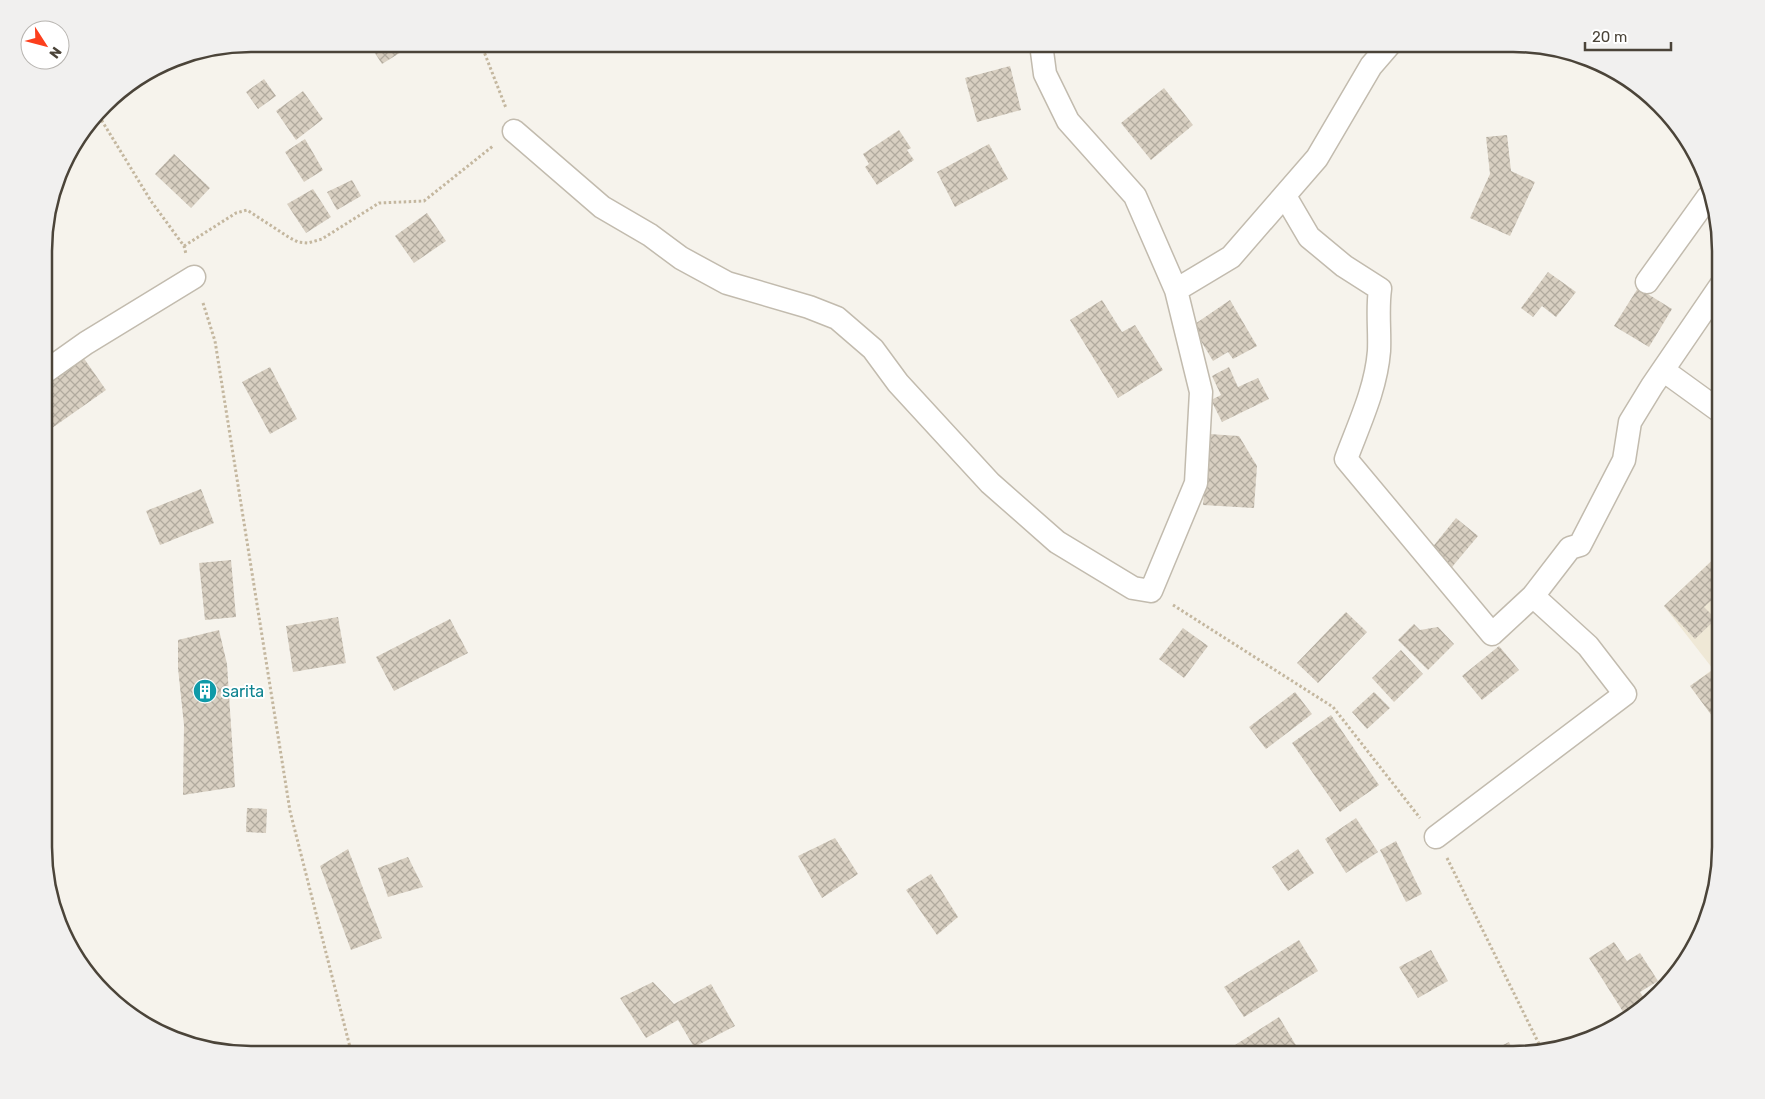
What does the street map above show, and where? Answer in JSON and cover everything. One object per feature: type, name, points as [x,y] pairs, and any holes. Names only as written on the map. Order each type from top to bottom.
[{"type":"street","points":[[514,131],[602,206],[650,235],[682,258],[727,283],[809,307],[837,318],[873,349],[898,383],[990,483],[1057,542],[1133,588],[1151,591],[1196,483],[1201,392],[1176,290],[1135,196],[1068,121],[1045,74],[1042,52]]},
{"type":"street","points":[[1176,290],[1231,257],[1317,158],[1372,66],[1383,52]]},
{"type":"street","points":[[1284,196],[1309,237],[1344,266],[1380,289],[1378,303],[1379,352],[1370,398],[1346,459],[1492,634],[1533,596],[1570,548],[1580,545],[1624,460],[1630,422],[1712,298]]},
{"type":"street","points":[[1647,282],[1706,200]]},
{"type":"street","points":[[52,368],[86,343],[194,277]]},
{"type":"street","points":[[1663,370],[1712,405]]},
{"type":"street","points":[[1436,837],[1625,694],[1588,646],[1533,596]]},
{"type":"path","points":[[184,246],[236,213],[247,210],[298,242],[308,243],[322,238],[379,203],[424,201],[465,167],[515,130],[483,52]]},
{"type":"path","points":[[102,120],[151,201],[184,246],[215,341],[290,811],[350,1046]]},
{"type":"path","points":[[1151,591],[1333,707],[1436,837],[1540,1045]]},
{"type":"shaded area","points":[[1712,561],[1712,668],[1664,606]]},
{"type":"shaded area","points":[[1712,670],[1712,716],[1690,686]]},
{"type":"building","points":[[374,52],[401,52],[382,64]]},
{"type":"building","points":[[1010,66],[1021,110],[977,122],[965,78]]},
{"type":"building","points":[[264,79],[276,96],[258,109],[246,92]]},
{"type":"building","points":[[1164,88],[1193,125],[1151,160],[1121,123]]},
{"type":"building","points":[[303,91],[323,119],[296,140],[276,111]]},
{"type":"building","points":[[899,130],[911,148],[907,150],[914,160],[877,185],[865,167],[869,164],[863,154]]},
{"type":"building","points":[[1507,135],[1511,171],[1535,182],[1510,236],[1470,218],[1490,174],[1486,137]]},
{"type":"building","points":[[305,139],[323,170],[304,182],[285,152]]},
{"type":"building","points":[[989,144],[1008,179],[955,207],[937,172]]},
{"type":"building","points":[[174,154],[210,188],[191,208],[155,174]]},
{"type":"building","points":[[352,180],[361,196],[337,210],[327,192]]},
{"type":"building","points":[[313,189],[331,217],[306,233],[287,204]]},
{"type":"building","points":[[427,213],[446,241],[414,263],[395,236]]},
{"type":"building","points":[[1548,272],[1576,292],[1556,317],[1542,306],[1533,317],[1521,308]]},
{"type":"building","points":[[1638,288],[1672,309],[1649,347],[1614,326]]},
{"type":"building","points":[[1102,300],[1122,332],[1135,325],[1163,370],[1118,398],[1070,320]]},
{"type":"building","points":[[1230,300],[1257,346],[1233,359],[1228,352],[1213,361],[1192,326]]},
{"type":"building","points":[[83,357],[106,390],[52,428],[52,379]]},
{"type":"building","points":[[270,367],[297,419],[270,434],[242,382]]},
{"type":"building","points":[[1229,367],[1238,387],[1258,378],[1269,399],[1222,422],[1211,400],[1221,395],[1212,376]]},
{"type":"building","points":[[1209,434],[1239,436],[1257,466],[1254,508],[1203,505]]},
{"type":"building","points":[[201,489],[214,523],[160,545],[146,511]]},
{"type":"building","points":[[1456,518],[1478,536],[1452,567],[1431,549]]},
{"type":"building","points":[[231,560],[236,617],[205,620],[199,563]]},
{"type":"building","points":[[1712,561],[1712,600],[1704,607],[1712,615],[1712,623],[1695,639],[1664,606]]},
{"type":"building","points":[[1346,612],[1367,632],[1318,683],[1297,663]]},
{"type":"building","points":[[338,617],[346,663],[293,672],[286,626]]},
{"type":"building","points":[[450,619],[468,653],[394,691],[376,657]]},
{"type":"building","points":[[1414,624],[1420,630],[1438,627],[1454,644],[1428,670],[1398,640]]},
{"type":"building","points":[[1183,628],[1208,646],[1184,678],[1159,659]]},
{"type":"building","points":[[219,630],[227,664],[235,787],[183,795],[184,725],[178,668],[178,640]]},
{"type":"building","points":[[1499,646],[1519,670],[1482,700],[1462,676]]},
{"type":"building","points":[[1401,650],[1423,674],[1394,702],[1372,678]]},
{"type":"building","points":[[1712,671],[1712,716],[1690,686]]},
{"type":"building","points":[[1295,692],[1312,714],[1266,749],[1249,727]]},
{"type":"building","points":[[1374,692],[1390,708],[1367,729],[1352,712]]},
{"type":"building","points":[[1331,715],[1379,785],[1340,812],[1292,743]]},
{"type":"building","points":[[247,808],[267,809],[266,833],[246,832]]},
{"type":"building","points":[[1356,818],[1378,852],[1346,873],[1325,839]]},
{"type":"building","points":[[835,838],[858,874],[822,898],[798,856]]},
{"type":"building","points":[[1396,841],[1422,894],[1406,902],[1380,850]]},
{"type":"building","points":[[348,849],[382,938],[351,950],[320,866]]},
{"type":"building","points":[[1298,849],[1314,873],[1288,891],[1272,867]]},
{"type":"building","points":[[408,857],[423,887],[388,897],[378,868]]},
{"type":"building","points":[[931,874],[958,917],[937,935],[906,890]]},
{"type":"building","points":[[1299,940],[1318,971],[1244,1017],[1224,987]]},
{"type":"building","points":[[1614,942],[1627,961],[1640,953],[1658,981],[1640,992],[1644,998],[1624,1013],[1589,958]]},
{"type":"building","points":[[1431,950],[1448,981],[1418,998],[1399,967]]},
{"type":"building","points":[[653,982],[674,1004],[711,984],[735,1026],[696,1046],[693,1046],[678,1020],[646,1038],[620,998]]},
{"type":"building","points":[[1279,1017],[1296,1046],[1234,1046]]},
{"type":"building","points":[[1509,1042],[1511,1046],[1501,1046]]},
{"type":"place","name":"sarita","points":[[205,691]]}]
